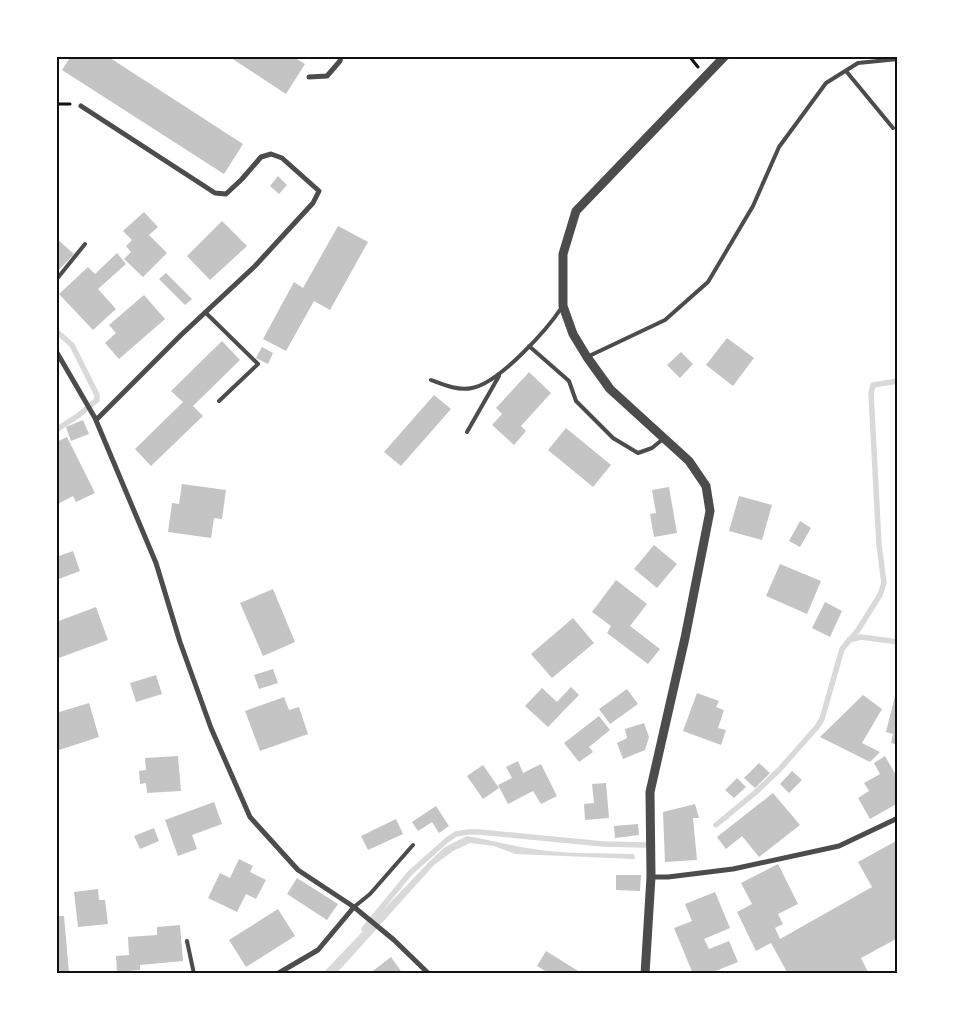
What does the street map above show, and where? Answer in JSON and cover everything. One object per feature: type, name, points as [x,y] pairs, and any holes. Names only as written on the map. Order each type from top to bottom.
[{"type":"street","points":[[309,77],[327,76],[340,61],[341,56]]},
{"type":"street","points":[[645,974],[651,877],[650,792],[685,638],[710,511],[706,486],[688,462],[610,389],[573,334],[563,306],[563,254],[576,211],[725,56]]},
{"type":"street","points":[[81,106],[215,193],[226,194],[261,157],[271,154],[282,158],[319,191],[313,203],[255,266],[205,312],[96,419]]},
{"type":"street","points":[[56,351],[96,419],[156,563],[180,642],[211,728],[250,817],[298,870],[354,907],[380,928],[429,974]]},
{"type":"street","points":[[651,877],[668,877],[733,869],[839,846],[898,818]]},
{"type":"street","points":[[277,974],[318,950],[354,907]]},
{"type":"lane","points":[[587,357],[665,320],[708,282],[753,206],[778,147],[826,83],[858,63],[898,59]]},
{"type":"lane","points":[[846,70],[893,128]]},
{"type":"lane","points":[[56,280],[85,244]]},
{"type":"lane","points":[[467,432],[500,375],[549,326],[563,306]]},
{"type":"lane","points":[[205,312],[258,364],[220,400]]},
{"type":"lane","points":[[529,346],[569,381],[576,401],[613,438],[638,454],[652,448],[663,439]]},
{"type":"lane","points":[[431,380],[450,387],[473,388],[500,375]]},
{"type":"lane","points":[[354,907],[370,894],[413,845]]},
{"type":"lane","points":[[187,941],[194,974]]},
{"type":"shaded area","points":[[467,836],[552,851],[634,854],[635,859],[515,854],[494,846],[470,843],[453,851],[434,865],[336,974],[322,974],[429,862],[445,847]]},
{"type":"building","points":[[71,56],[107,56],[243,144],[224,174],[62,70]]},
{"type":"building","points":[[228,56],[292,56],[305,64],[286,94]]},
{"type":"building","points":[[278,176],[287,185],[279,194],[270,186]]},
{"type":"building","points":[[144,212],[158,227],[149,235],[167,253],[143,277],[124,259],[131,252],[126,246],[132,240],[123,231]]},
{"type":"building","points":[[222,221],[247,246],[210,280],[187,256]]},
{"type":"building","points":[[338,226],[368,242],[330,310],[314,301],[286,351],[263,339],[294,282],[303,288]]},
{"type":"building","points":[[56,238],[74,254],[56,273]]},
{"type":"building","points":[[117,253],[126,264],[98,289],[116,309],[93,330],[59,294],[88,267],[95,274]]},
{"type":"building","points":[[166,273],[192,299],[185,305],[159,279]]},
{"type":"building","points":[[144,295],[165,319],[119,359],[105,343],[116,333],[109,325]]},
{"type":"building","points":[[727,338],[754,358],[733,386],[706,365]]},
{"type":"building","points":[[222,341],[240,360],[193,406],[203,416],[151,466],[135,449],[183,402],[171,391]]},
{"type":"building","points":[[262,347],[273,353],[268,364],[256,358]]},
{"type":"building","points":[[681,352],[693,364],[680,378],[667,365]]},
{"type":"building","points":[[529,372],[551,393],[521,426],[526,431],[514,445],[492,425],[502,414],[496,408]]},
{"type":"building","points":[[434,395],[451,409],[401,466],[384,452]]},
{"type":"building","points":[[83,420],[89,434],[71,441],[66,427]]},
{"type":"building","points":[[566,428],[611,465],[593,487],[548,450]]},
{"type":"building","points":[[67,437],[95,493],[76,502],[73,496],[56,505],[56,442]]},
{"type":"building","points":[[182,484],[226,490],[222,519],[214,518],[211,538],[168,532],[172,503],[179,504]]},
{"type":"building","points":[[669,487],[677,533],[654,537],[650,514],[656,513],[652,490]]},
{"type":"building","points":[[739,496],[772,505],[762,540],[729,531]]},
{"type":"building","points":[[800,521],[811,528],[800,547],[789,541]]},
{"type":"building","points":[[654,545],[677,564],[657,588],[634,569]]},
{"type":"building","points":[[73,551],[80,571],[56,580],[56,557]]},
{"type":"building","points":[[780,564],[821,581],[807,614],[766,596]]},
{"type":"building","points":[[616,580],[647,604],[630,626],[660,649],[648,664],[607,633],[611,626],[592,612]]},
{"type":"building","points":[[273,589],[295,642],[263,656],[240,603]]},
{"type":"building","points":[[825,602],[842,611],[830,637],[812,628]]},
{"type":"building","points":[[96,607],[108,640],[56,659],[56,622]]},
{"type":"building","points":[[573,618],[594,643],[552,678],[531,654]]},
{"type":"building","points":[[273,669],[278,683],[259,689],[254,675]]},
{"type":"building","points":[[156,675],[162,694],[136,702],[130,683]]},
{"type":"building","points":[[571,687],[579,695],[548,727],[525,706],[542,688],[557,702]]},
{"type":"building","points":[[627,689],[638,704],[610,724],[599,709]]},
{"type":"building","points":[[896,692],[898,692],[898,745],[891,743],[893,734],[886,732]]},
{"type":"building","points":[[697,693],[719,701],[716,707],[724,710],[718,728],[726,730],[721,745],[683,731]]},
{"type":"building","points":[[863,695],[882,709],[862,743],[880,752],[870,762],[820,737]]},
{"type":"building","points":[[284,697],[289,710],[299,707],[308,734],[260,751],[245,711]]},
{"type":"building","points":[[89,703],[99,737],[56,751],[56,713]]},
{"type":"building","points":[[599,716],[610,730],[589,747],[593,752],[579,762],[564,743]]},
{"type":"building","points":[[644,723],[649,737],[645,750],[623,759],[617,743],[627,738],[625,729]]},
{"type":"building","points":[[178,756],[181,791],[147,793],[146,783],[140,784],[139,771],[146,770],[145,758]]},
{"type":"building","points":[[885,756],[896,775],[898,774],[898,803],[870,819],[858,798],[869,791],[864,783],[880,774],[874,763]]},
{"type":"building","points":[[518,761],[523,773],[541,764],[557,796],[541,804],[533,791],[508,804],[498,785],[512,778],[506,767]]},
{"type":"building","points":[[759,763],[770,773],[755,788],[744,778]]},
{"type":"building","points":[[483,765],[499,788],[483,799],[467,776]]},
{"type":"building","points":[[792,771],[802,780],[789,793],[780,784]]},
{"type":"building","points":[[737,778],[746,787],[734,798],[725,790]]},
{"type":"building","points":[[606,783],[609,818],[585,820],[584,804],[594,803],[592,784]]},
{"type":"building","points":[[773,793],[800,825],[759,857],[742,836],[726,849],[717,837]]},
{"type":"building","points":[[214,802],[222,824],[192,835],[197,849],[178,856],[165,820]]},
{"type":"building","points":[[695,804],[699,818],[693,818],[697,860],[665,862],[663,812]]},
{"type":"building","points":[[436,806],[449,826],[439,833],[432,822],[418,831],[412,822]]},
{"type":"building","points":[[396,819],[403,834],[368,850],[361,836]]},
{"type":"building","points":[[638,824],[639,835],[615,838],[614,826]]},
{"type":"building","points":[[154,828],[159,841],[140,849],[134,836]]},
{"type":"building","points":[[898,840],[898,938],[861,958],[869,974],[788,974],[771,943],[756,951],[737,912],[752,904],[741,883],[778,864],[798,904],[778,914],[783,924],[775,928],[780,939],[872,887],[858,862]]},
{"type":"building","points":[[239,859],[253,866],[250,872],[266,880],[256,899],[246,894],[237,912],[208,898],[220,873],[230,878]]},
{"type":"building","points":[[616,875],[641,875],[640,891],[616,890]]},
{"type":"building","points":[[297,878],[338,904],[327,920],[287,894]]},
{"type":"building","points":[[98,889],[99,900],[105,900],[108,924],[78,927],[74,892]]},
{"type":"building","points":[[715,892],[730,928],[704,939],[709,949],[729,941],[738,962],[708,974],[693,974],[674,928],[692,921],[685,904]]},
{"type":"building","points":[[278,909],[295,936],[246,967],[229,940]]},
{"type":"building","points":[[56,916],[64,916],[69,973],[56,974]]},
{"type":"building","points":[[180,925],[183,961],[140,965],[140,970],[117,972],[116,956],[129,955],[128,937],[157,935],[157,927]]},
{"type":"building","points":[[546,951],[583,974],[550,974],[537,966]]},
{"type":"building","points":[[391,957],[403,974],[369,974]]},
{"type":"waterway","points":[[56,331],[72,345],[97,395],[97,400],[56,430]]},
{"type":"waterway","points":[[716,825],[779,770],[817,727],[822,719],[842,649],[858,630],[880,595],[884,583],[879,545],[871,393],[873,385],[898,381]]},
{"type":"waterway","points":[[849,640],[861,637],[898,642]]},
{"type":"waterway","points":[[364,929],[410,873],[456,834],[479,832],[603,844],[645,845]]}]
